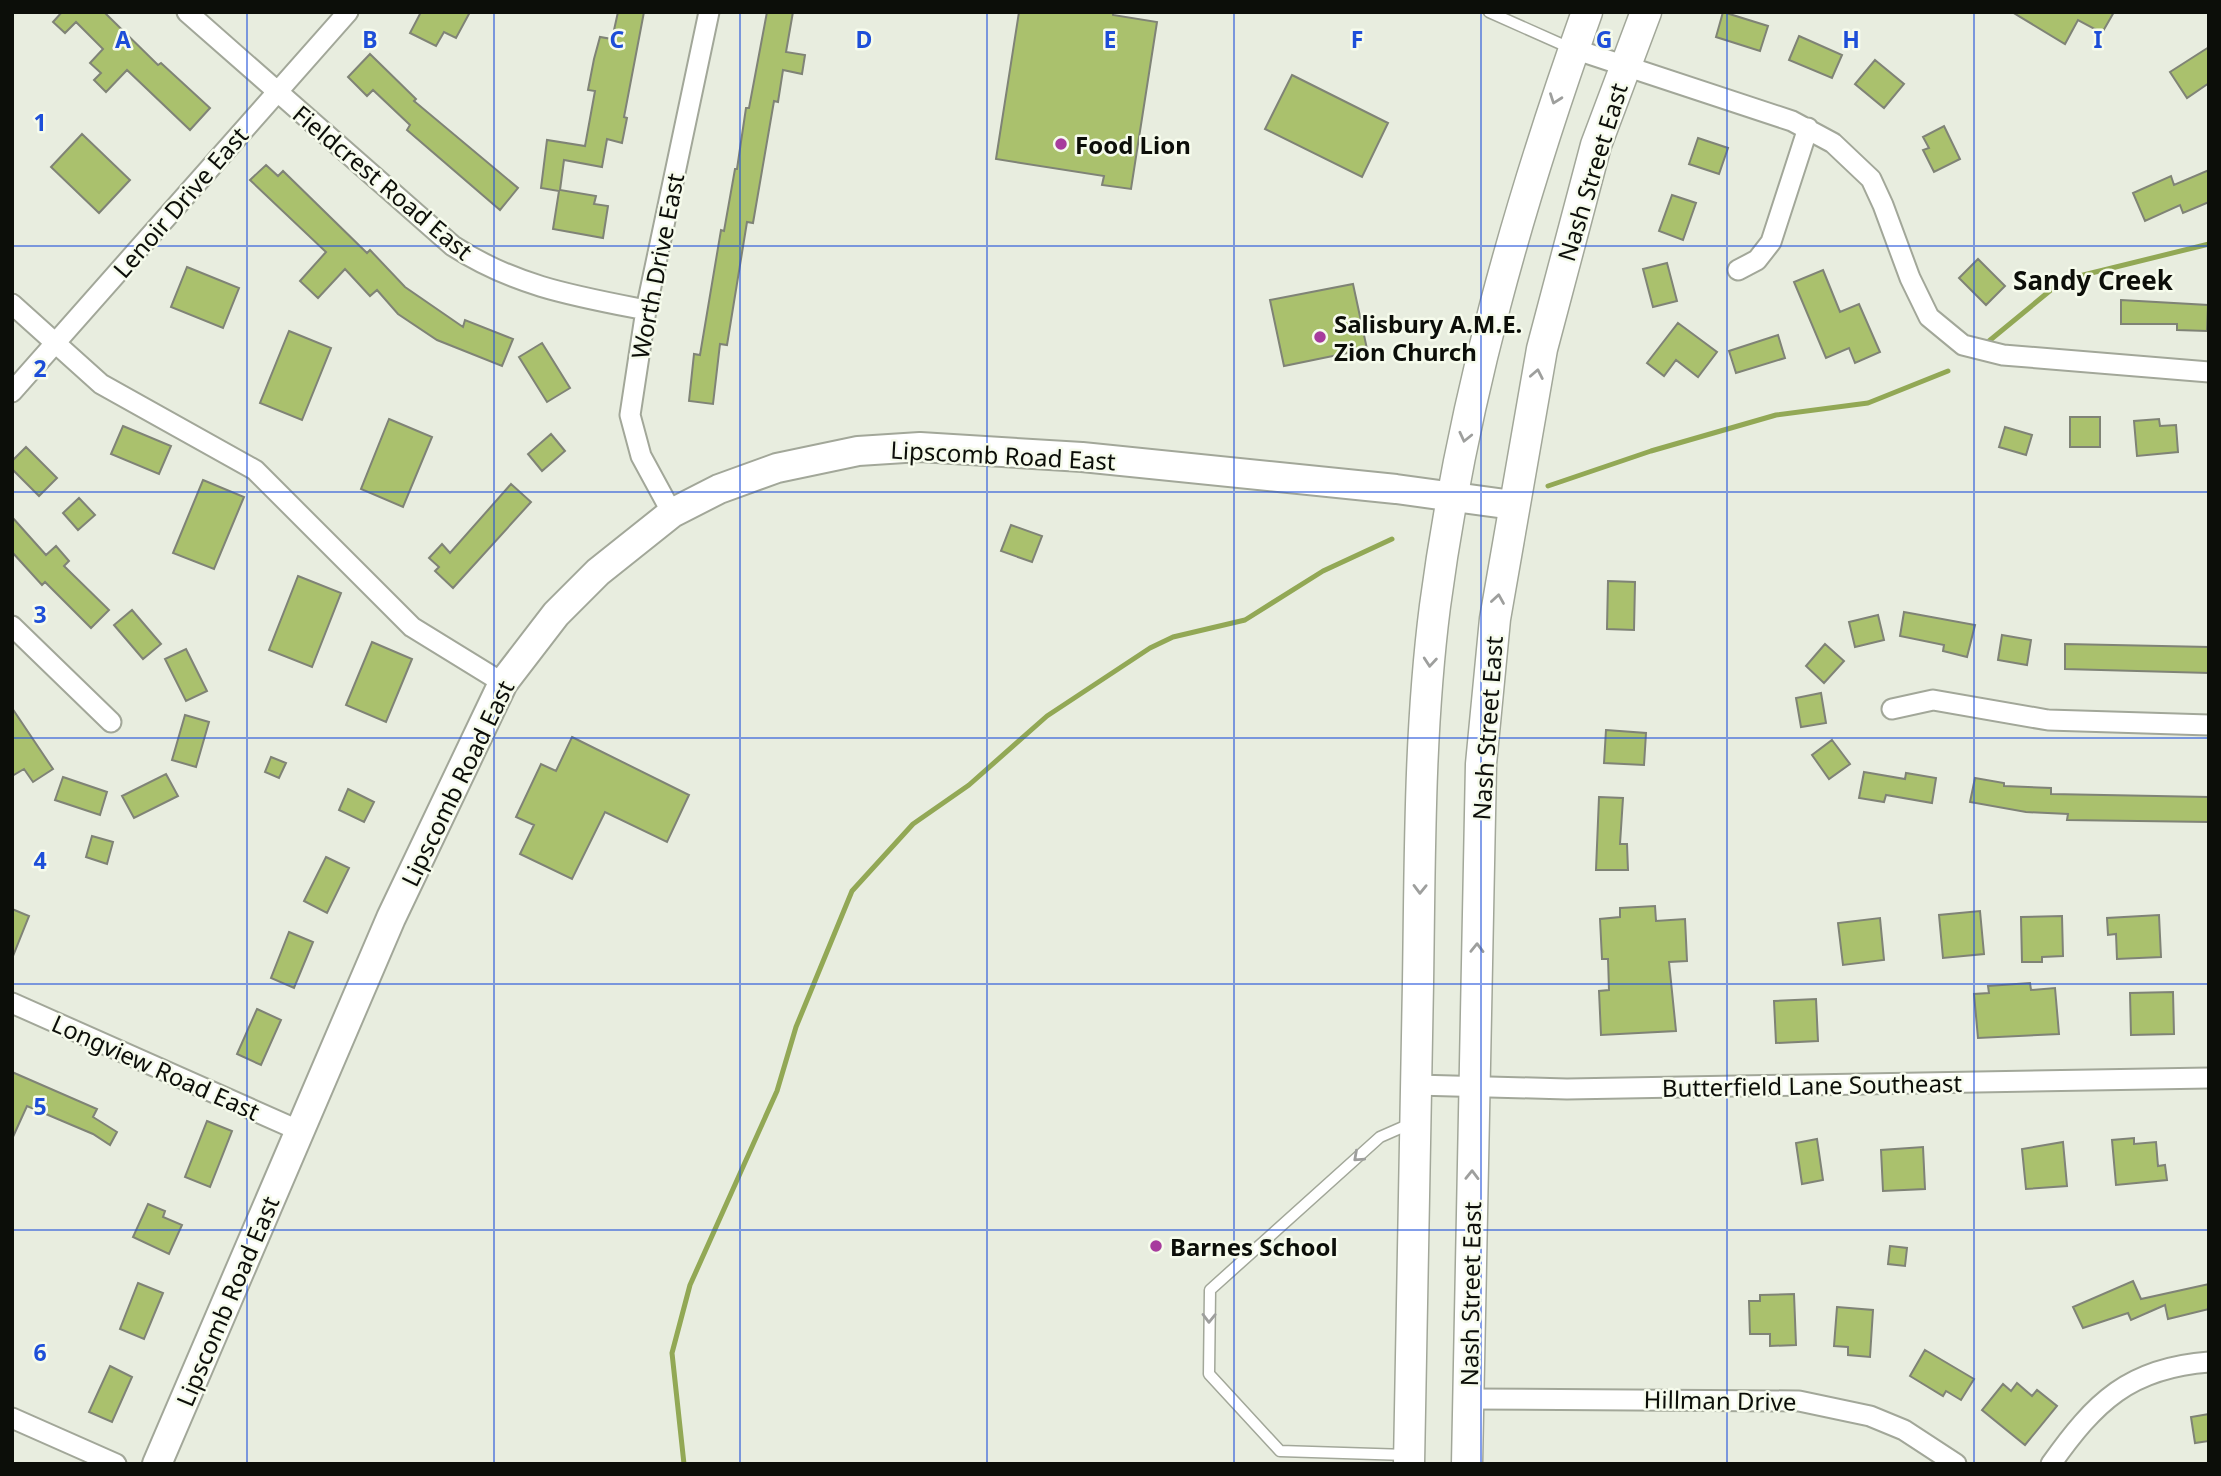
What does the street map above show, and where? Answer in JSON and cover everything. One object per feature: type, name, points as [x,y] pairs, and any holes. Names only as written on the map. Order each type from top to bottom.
[{"type":"main road","points":[[1409,1459],[1426,705],[1435,609],[1451,498],[1512,239],[1548,118],[1587,12]]},
{"type":"main road","name":"Nash Street East","points":[[1467,1464],[1481,764],[1495,619],[1542,349],[1596,145],[1646,12]]},
{"type":"street","name":"Fieldcrest Road East","points":[[187,12],[453,246],[479,263],[521,282],[554,292],[646,310]]},
{"type":"street","name":"Lenoir Drive East","points":[[12,392],[348,12]]},
{"type":"street","name":"Worth Drive East","points":[[672,513],[641,456],[630,415],[646,310],[709,12]]},
{"type":"street","points":[[1574,49],[1624,68],[1792,121],[1833,143],[1871,179],[1922,305],[1941,330],[1963,345],[2003,355],[2209,372]]},
{"type":"street","points":[[1738,270],[1757,260],[1771,242],[1808,128]]},
{"type":"street","points":[[12,304],[101,384],[255,470],[412,627],[503,683]]},
{"type":"street","name":"Lipscomb Road East","points":[[157,1464],[391,918],[503,683],[556,614],[598,572],[672,513],[719,489],[777,468],[858,451],[920,447],[1082,457],[1396,489],[1513,505]]},
{"type":"street","points":[[12,626],[111,722]]},
{"type":"street","points":[[1892,709],[1933,700],[2048,720],[2209,725]]},
{"type":"street","name":"Longview Road East","points":[[12,1003],[300,1131]]},
{"type":"street","name":"Butterfield Lane Southeast","points":[[1416,1085],[1567,1089],[2209,1078]]},
{"type":"street","points":[[2051,1464],[2082,1420],[2123,1386],[2175,1366],[2209,1362]]},
{"type":"street","name":"Hillman Drive","points":[[1469,1399],[1799,1401],[1870,1416],[1904,1430],[1956,1464]]},
{"type":"street","points":[[12,1418],[116,1464]]},
{"type":"lane","points":[[1489,12],[1574,49]]},
{"type":"lane","points":[[1409,1459],[1280,1451],[1209,1374],[1210,1290],[1380,1137],[1415,1121]]},
{"type":"building","points":[[62,12],[104,12],[158,65],[161,63],[210,108],[190,130],[127,70],[106,92],[94,80],[101,73],[90,63],[103,49],[76,22],[65,33],[53,22]]},
{"type":"building","points":[[421,12],[470,12],[456,38],[444,32],[436,46],[410,33]]},
{"type":"building","points":[[618,12],[644,12],[624,117],[627,118],[622,143],[607,139],[602,167],[564,160],[560,190],[596,196],[594,204],[608,206],[603,238],[553,229],[559,191],[541,188],[547,140],[585,146],[595,91],[588,90],[594,59],[600,37],[612,39]]},
{"type":"building","points":[[767,12],[793,12],[786,52],[805,55],[802,74],[783,70],[778,102],[774,101],[753,223],[747,222],[727,345],[720,344],[713,404],[689,401],[694,354],[700,355],[721,230],[724,231],[746,108],[749,108]]},
{"type":"building","points":[[1019,12],[1113,12],[1113,15],[1157,22],[1131,189],[1102,185],[1104,176],[996,159]]},
{"type":"building","points":[[1723,12],[1768,26],[1760,51],[1716,37]]},
{"type":"building","points":[[2012,12],[2114,12],[2102,33],[2078,20],[2065,44]]},
{"type":"building","points":[[1799,36],[1842,55],[1832,78],[1789,60]]},
{"type":"building","points":[[2209,47],[2209,83],[2187,98],[2170,72]]},
{"type":"building","points":[[370,54],[416,99],[414,101],[518,188],[500,210],[407,130],[410,125],[373,90],[367,96],[348,77]]},
{"type":"building","points":[[1875,60],[1904,84],[1884,108],[1855,84]]},
{"type":"building","points":[[1292,75],[1388,123],[1362,177],[1265,129]]},
{"type":"building","points":[[1944,126],[1960,159],[1934,172],[1923,150],[1929,148],[1923,137]]},
{"type":"building","points":[[82,134],[130,180],[99,213],[51,167]]},
{"type":"building","points":[[1698,138],[1728,148],[1719,174],[1689,164]]},
{"type":"building","points":[[266,165],[278,176],[283,171],[367,253],[370,250],[405,287],[463,327],[465,320],[513,339],[502,366],[437,340],[398,314],[377,290],[370,296],[345,269],[318,298],[300,281],[326,252],[250,180]]},
{"type":"building","points":[[2209,170],[2209,202],[2183,213],[2180,205],[2145,221],[2133,193],[2171,176],[2174,185]]},
{"type":"building","points":[[1672,195],[1696,203],[1683,240],[1659,231]]},
{"type":"building","points":[[1978,259],[2005,286],[1986,305],[1959,278]]},
{"type":"building","points":[[1667,263],[1677,301],[1653,307],[1643,269]]},
{"type":"building","points":[[187,267],[239,288],[223,328],[171,307]]},
{"type":"building","points":[[1823,270],[1840,312],[1859,304],[1880,352],[1855,363],[1849,348],[1826,358],[1794,282]]},
{"type":"building","points":[[1353,284],[1367,349],[1284,366],[1270,300]]},
{"type":"building","points":[[2121,300],[2208,305],[2207,331],[2177,330],[2177,324],[2121,324]]},
{"type":"building","points":[[1678,323],[1717,352],[1698,377],[1676,360],[1664,376],[1647,363]]},
{"type":"building","points":[[289,331],[331,348],[302,420],[260,403]]},
{"type":"building","points":[[1778,335],[1785,358],[1736,373],[1729,351]]},
{"type":"building","points":[[542,343],[570,388],[547,402],[519,357]]},
{"type":"building","points":[[2070,417],[2100,417],[2100,447],[2070,447]]},
{"type":"building","points":[[389,419],[432,437],[403,507],[361,489]]},
{"type":"building","points":[[2159,419],[2160,426],[2176,425],[2178,452],[2137,456],[2134,421]]},
{"type":"building","points":[[123,426],[171,446],[159,474],[111,454]]},
{"type":"building","points":[[2005,427],[2032,435],[2026,455],[1999,447]]},
{"type":"building","points":[[551,434],[565,451],[542,471],[528,454]]},
{"type":"building","points":[[26,447],[57,478],[39,496],[12,469],[12,461]]},
{"type":"building","points":[[203,480],[244,497],[214,569],[173,553]]},
{"type":"building","points":[[511,484],[531,502],[453,588],[435,571],[439,567],[429,558],[442,544],[450,553]]},
{"type":"building","points":[[79,498],[95,515],[78,530],[63,513]]},
{"type":"building","points":[[12,517],[46,555],[56,546],[69,561],[64,566],[109,610],[91,628],[45,582],[42,585],[12,552]]},
{"type":"building","points":[[1011,525],[1042,536],[1032,562],[1001,551]]},
{"type":"building","points":[[298,576],[341,593],[312,667],[269,650]]},
{"type":"building","points":[[1608,581],[1635,582],[1634,630],[1607,629]]},
{"type":"building","points":[[132,610],[161,644],[143,659],[114,625]]},
{"type":"building","points":[[1904,612],[1975,625],[1967,657],[1943,651],[1944,645],[1900,636]]},
{"type":"building","points":[[1878,615],[1884,640],[1855,647],[1849,622]]},
{"type":"building","points":[[2002,635],[2031,640],[2027,665],[1998,660]]},
{"type":"building","points":[[372,642],[412,659],[386,722],[346,705]]},
{"type":"building","points":[[1825,644],[1844,661],[1824,683],[1806,666]]},
{"type":"building","points":[[2065,644],[2209,647],[2209,673],[2065,669]]},
{"type":"building","points":[[186,649],[207,691],[186,701],[165,659]]},
{"type":"building","points":[[1821,693],[1826,723],[1801,727],[1796,698]]},
{"type":"building","points":[[12,708],[53,769],[33,782],[24,769],[12,776]]},
{"type":"building","points":[[185,715],[209,722],[196,767],[172,760]]},
{"type":"building","points":[[1606,730],[1646,733],[1644,765],[1604,763]]},
{"type":"building","points":[[572,737],[689,795],[667,842],[605,812],[572,879],[520,854],[534,825],[516,817],[541,764],[556,771]]},
{"type":"building","points":[[1832,740],[1850,764],[1829,779],[1812,755]]},
{"type":"building","points":[[271,757],[286,763],[279,778],[265,772]]},
{"type":"building","points":[[1864,772],[1905,779],[1906,773],[1936,778],[1932,803],[1886,795],[1884,802],[1859,798]]},
{"type":"building","points":[[166,774],[178,796],[134,818],[122,796]]},
{"type":"building","points":[[63,777],[107,792],[100,815],[55,800]]},
{"type":"building","points":[[1975,778],[2004,783],[2004,786],[2051,788],[2051,794],[2209,797],[2209,822],[2067,820],[2068,814],[2026,812],[1970,802]]},
{"type":"building","points":[[348,789],[374,802],[364,822],[339,810]]},
{"type":"building","points":[[1599,797],[1623,798],[1620,844],[1627,844],[1628,870],[1596,870]]},
{"type":"building","points":[[92,836],[113,842],[107,864],[86,857]]},
{"type":"building","points":[[326,857],[349,868],[327,913],[304,901]]},
{"type":"building","points":[[1655,906],[1656,921],[1685,919],[1687,961],[1669,962],[1676,1031],[1601,1035],[1599,991],[1609,990],[1608,959],[1602,959],[1600,919],[1620,917],[1620,908]]},
{"type":"building","points":[[12,909],[29,916],[13,956],[12,956]]},
{"type":"building","points":[[1980,911],[1984,954],[1943,958],[1939,915]]},
{"type":"building","points":[[2159,915],[2161,957],[2117,959],[2116,934],[2108,935],[2107,918]]},
{"type":"building","points":[[2062,916],[2063,956],[2042,957],[2042,962],[2022,962],[2021,917]]},
{"type":"building","points":[[1880,918],[1884,960],[1843,965],[1838,923]]},
{"type":"building","points":[[289,932],[313,942],[294,988],[271,978]]},
{"type":"building","points":[[2030,983],[2031,990],[2055,988],[2059,1034],[1978,1038],[1974,994],[1989,993],[1988,986]]},
{"type":"building","points":[[2173,992],[2174,1034],[2131,1035],[2130,993]]},
{"type":"building","points":[[1816,999],[1818,1041],[1776,1043],[1774,1001]]},
{"type":"building","points":[[257,1009],[281,1020],[261,1065],[237,1054]]},
{"type":"building","points":[[12,1072],[97,1109],[93,1117],[117,1132],[110,1145],[93,1134],[27,1106],[12,1139]]},
{"type":"building","points":[[207,1121],[232,1131],[210,1187],[185,1177]]},
{"type":"building","points":[[2134,1138],[2134,1144],[2156,1142],[2158,1166],[2165,1165],[2167,1180],[2116,1185],[2112,1140]]},
{"type":"building","points":[[1817,1139],[1823,1180],[1802,1184],[1796,1143]]},
{"type":"building","points":[[2063,1142],[2067,1186],[2026,1189],[2022,1149]]},
{"type":"building","points":[[1923,1147],[1925,1189],[1883,1191],[1881,1150]]},
{"type":"building","points":[[148,1204],[165,1211],[163,1217],[182,1225],[169,1254],[133,1237]]},
{"type":"building","points":[[1890,1246],[1907,1248],[1905,1266],[1888,1264]]},
{"type":"building","points":[[2133,1281],[2141,1299],[2209,1284],[2209,1309],[2168,1319],[2165,1305],[2131,1320],[2128,1313],[2083,1328],[2073,1307]]},
{"type":"building","points":[[138,1283],[163,1293],[144,1339],[120,1329]]},
{"type":"building","points":[[1794,1294],[1796,1345],[1770,1346],[1770,1334],[1750,1334],[1749,1301],[1760,1301],[1760,1295]]},
{"type":"building","points":[[1837,1307],[1873,1310],[1870,1357],[1848,1355],[1848,1347],[1834,1346]]},
{"type":"building","points":[[1925,1350],[1974,1379],[1961,1400],[1946,1391],[1943,1396],[1910,1376]]},
{"type":"building","points":[[110,1366],[132,1377],[112,1422],[89,1412]]},
{"type":"building","points":[[2017,1383],[2032,1396],[2037,1390],[2057,1406],[2025,1445],[1982,1410],[2003,1384],[2011,1391]]},
{"type":"building","points":[[2209,1414],[2209,1441],[2195,1443],[2191,1417]]},
{"type":"waterway","points":[[1989,341],[2063,280],[2209,244]]},
{"type":"waterway","points":[[1548,486],[1651,451],[1776,415],[1868,403],[1948,371]]},
{"type":"waterway","points":[[684,1464],[672,1353],[690,1285],[777,1091],[796,1027],[852,891],[913,824],[969,785],[1047,716],[1150,648],[1173,637],[1245,620],[1323,571],[1392,539]]},
{"type":"place","name":"Food Lion","points":[[1061,144]]},
{"type":"place","name":"Salisbury A.M.E. Zion Church","points":[[1320,337]]},
{"type":"place","name":"Barnes School","points":[[1156,1246]]},
{"type":"district","name":"Sandy Creek","points":[[2093,280]]}]
